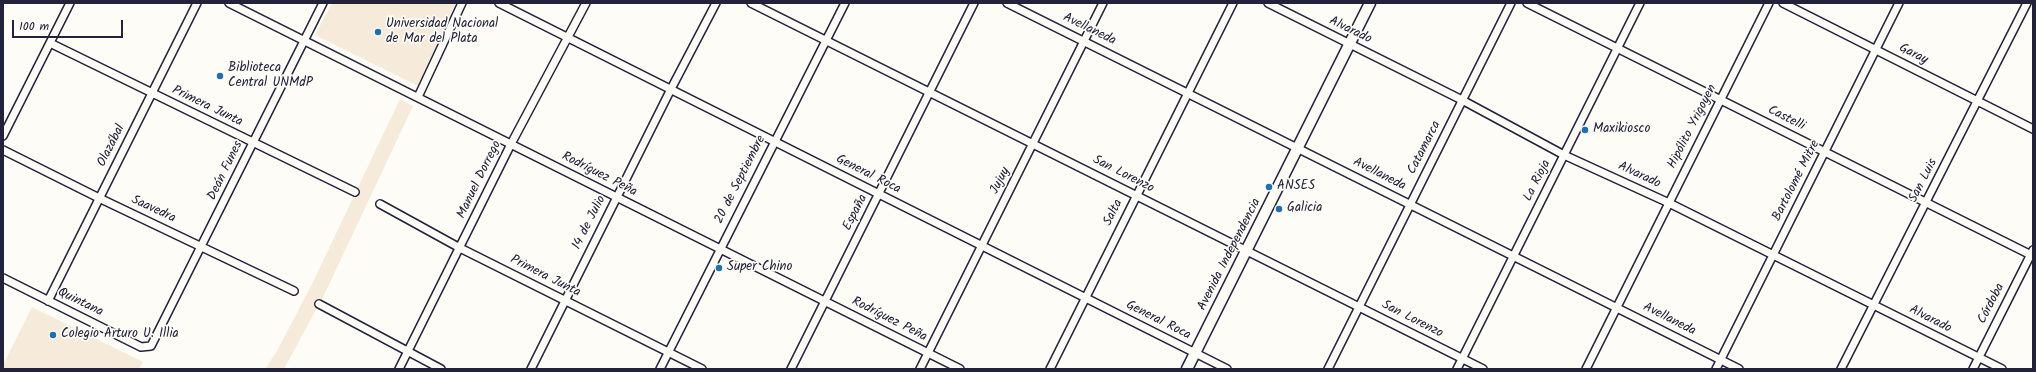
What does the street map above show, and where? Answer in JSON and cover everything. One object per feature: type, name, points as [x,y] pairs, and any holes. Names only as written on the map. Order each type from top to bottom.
[{"type":"main road","name":"Avenida Independencia","points":[[1187,369],[1299,148],[1370,3]]},
{"type":"street","points":[[3,136],[70,3]]},
{"type":"street","name":"Olazábal","points":[[48,301],[197,3]]},
{"type":"street","name":"Rodríguez Peña","points":[[229,3],[960,369]]},
{"type":"street","name":"Deán Funes","points":[[148,347],[153,343],[323,3]]},
{"type":"street","points":[[418,97],[462,3]]},
{"type":"street","name":"General Roca","points":[[499,3],[1227,369]]},
{"type":"street","name":"Manuel Dorrego","points":[[399,369],[511,144],[586,3]]},
{"type":"street","name":"14 de Julio","points":[[531,369],[671,89],[716,3]]},
{"type":"street","name":"San Lorenzo","points":[[751,3],[1483,369]]},
{"type":"street","name":"20 de Septiembre","points":[[660,369],[845,3]]},
{"type":"street","name":"España","points":[[791,369],[974,3]]},
{"type":"street","name":"Avellaneda","points":[[1007,3],[1740,369]]},
{"type":"street","name":"Jujuy","points":[[920,369],[1103,3]]},
{"type":"street","name":"Salta","points":[[1050,369],[1233,3]]},
{"type":"street","name":"Alvarado","points":[[1268,3],[1462,100],[1564,155],[1669,203],[2002,369]]},
{"type":"street","name":"Catamarca","points":[[1328,369],[1511,3]]},
{"type":"street","name":"Castelli","points":[[1527,3],[1926,203],[2032,254]]},
{"type":"street","name":"La Rioja","points":[[1457,369],[1640,3]]},
{"type":"street","name":"Hipólito Yrigoyen","points":[[1586,369],[1769,3]]},
{"type":"street","name":"Garay","points":[[1783,3],[2033,129]]},
{"type":"street","name":"Bartolomé Mitre","points":[[1716,369],[1899,3]]},
{"type":"street","name":"San Luis","points":[[1841,369],[2027,3]]},
{"type":"street","name":"Primera Junta","points":[[50,43],[355,192]]},
{"type":"street","name":"Saavedra","points":[[3,150],[99,198],[294,290]]},
{"type":"street","name":"Primera Junta","points":[[380,204],[460,248],[702,369]]},
{"type":"street","name":"Córdoba","points":[[1973,369],[2032,254]]},
{"type":"street","name":"Quintana","points":[[3,278],[141,346],[148,347]]},
{"type":"street","points":[[319,304],[441,369]]},
{"type":"shaded area","points":[[332,3],[456,3],[418,86],[315,35]]},
{"type":"shaded area","points":[[400,99],[413,106],[326,291],[284,369],[265,369],[277,351],[312,284]]},
{"type":"shaded area","name":"Colegio Arturo U. Illia","points":[[32,307],[143,362],[139,369],[3,369],[3,365]]},
{"type":"place","name":"Universidad Nacional de Mar del Plata","points":[[378,32]]},
{"type":"place","name":"Biblioteca Central UNMdP","points":[[220,76]]},
{"type":"place","name":"Maxikiosco","points":[[1585,130]]},
{"type":"place","name":"ANSES","points":[[1269,187]]},
{"type":"place","name":"Galicia","points":[[1279,209]]},
{"type":"place","name":"Super Chino","points":[[719,268]]},
{"type":"place","name":"Colegio Arturo U. Illia","points":[[53,335]]}]
